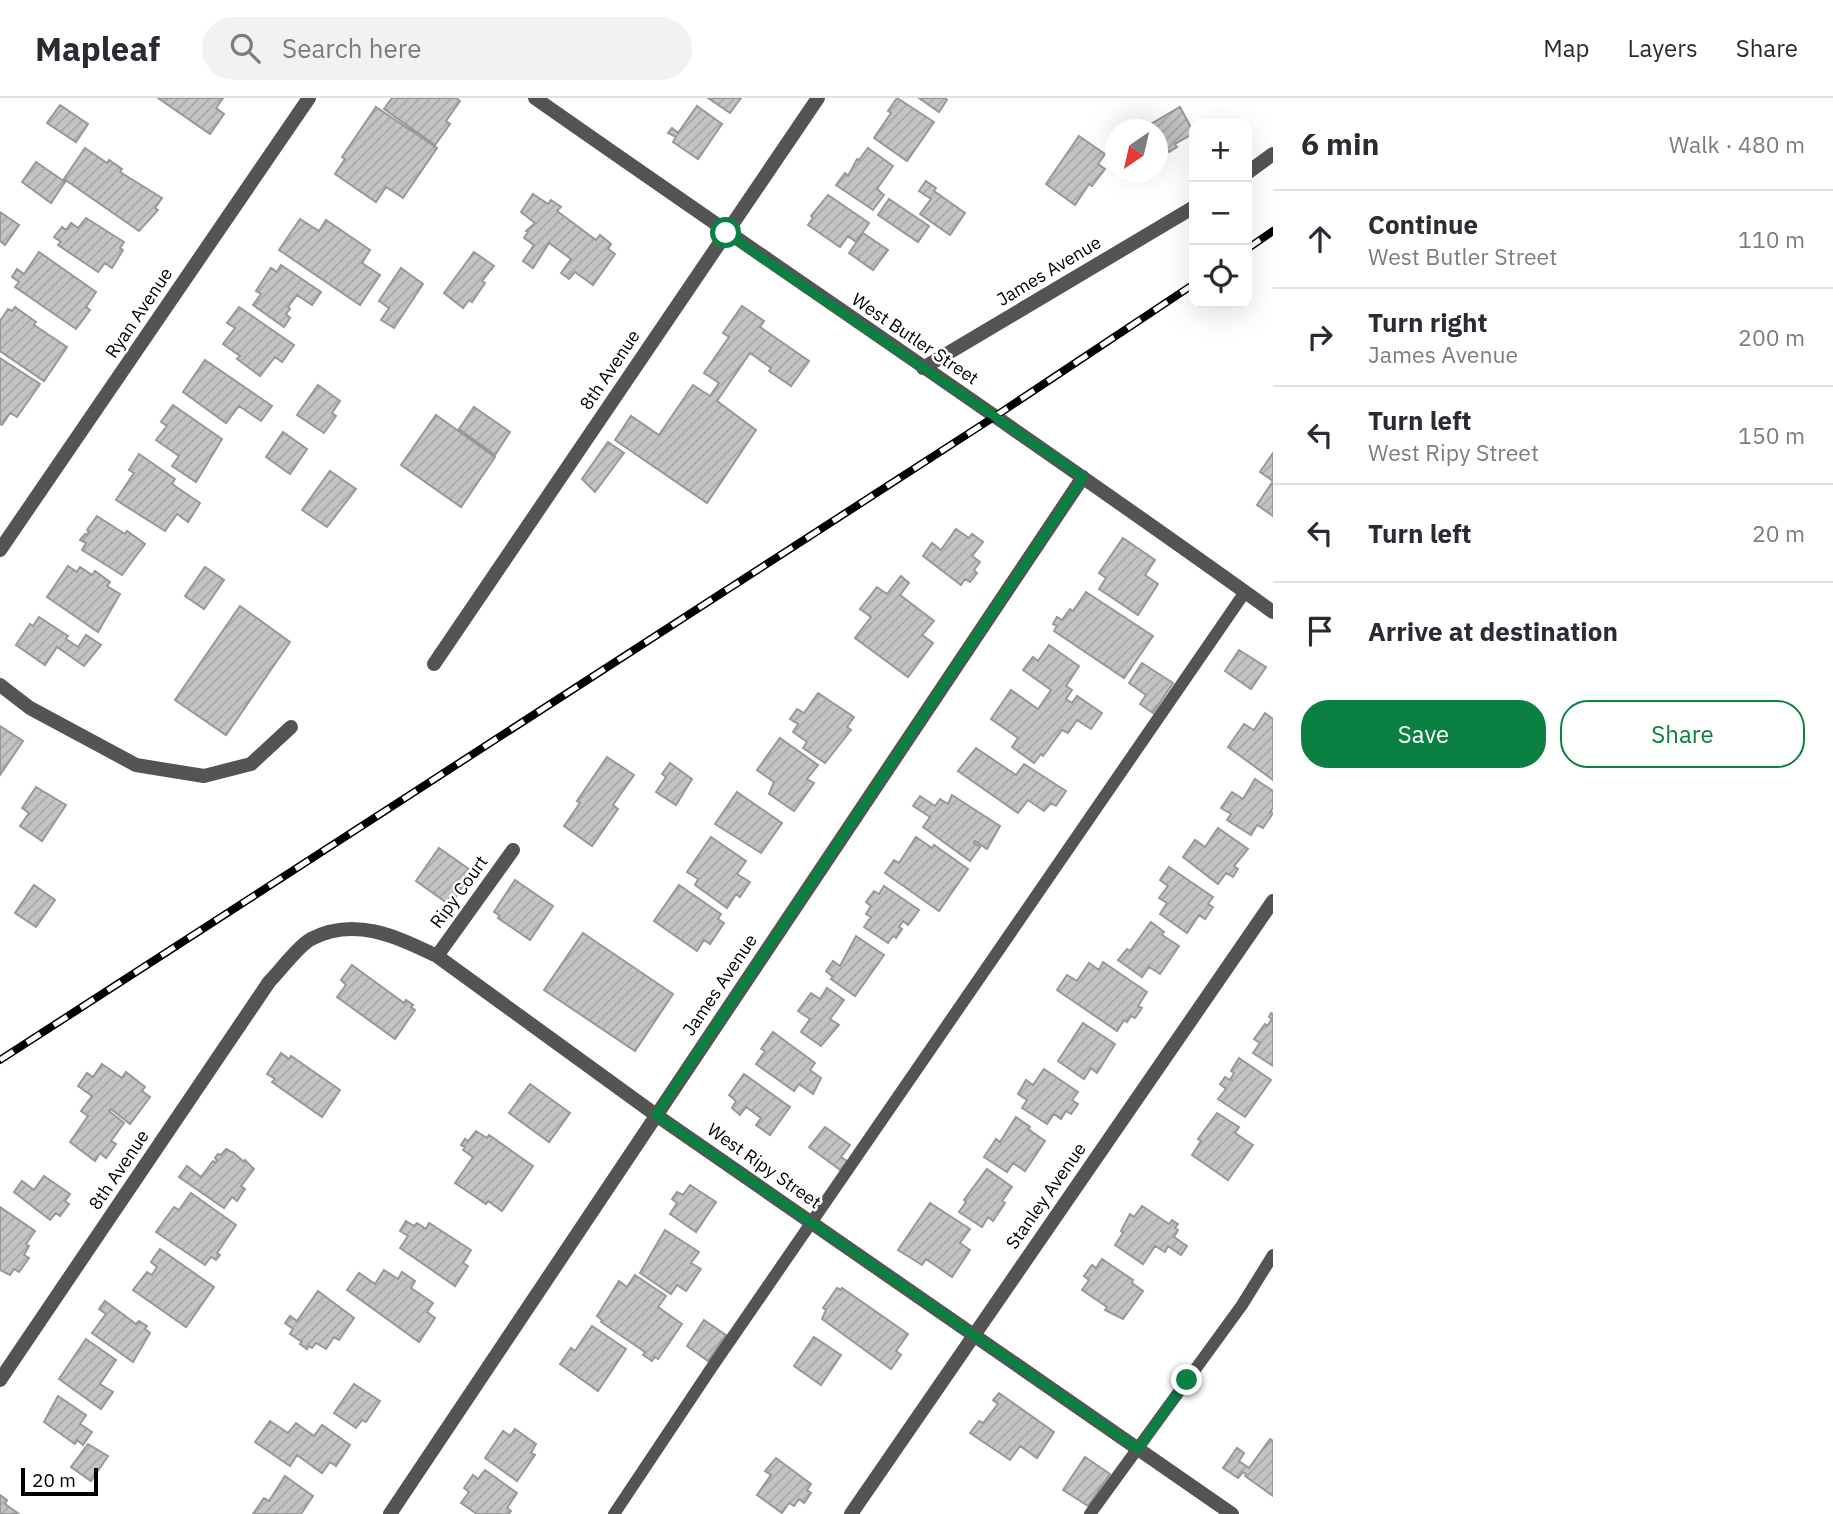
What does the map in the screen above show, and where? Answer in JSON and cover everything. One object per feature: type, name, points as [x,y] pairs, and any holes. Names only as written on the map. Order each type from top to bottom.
[{"type":"street","name":"Ryan Avenue","points":[[0,551],[309,98]]},
{"type":"street","name":"West Butler Street","points":[[534,98],[550,102],[726,233],[1083,477],[1273,612]]},
{"type":"street","name":"8th Avenue","points":[[434,664],[818,98]]},
{"type":"street","points":[[1252,169],[1273,154]]},
{"type":"street","name":"James Avenue","points":[[923,368],[1189,211]]},
{"type":"street","name":"James Avenue","points":[[390,1514],[1083,477]]},
{"type":"street","points":[[0,685],[30,708],[136,765],[204,776],[251,764],[291,727]]},
{"type":"street","name":"Ripy Court","points":[[436,956],[513,850]]},
{"type":"street","name":"Stanley Avenue","points":[[851,1514],[1273,901]]},
{"type":"street","name":"West Ripy Street","points":[[269,982],[310,939],[351,927],[397,937],[436,956],[656,1115],[1232,1514]]},
{"type":"street","name":"8th Avenue","points":[[0,1380],[269,982]]},
{"type":"lane","points":[[614,1514],[811,1222],[1245,592]]},
{"type":"lane","points":[[1090,1514],[1242,1305],[1273,1255]]},
{"type":"building","points":[[158,98],[223,98],[216,108],[224,114],[210,134]]},
{"type":"building","points":[[392,98],[456,98],[460,101],[446,121],[450,124],[435,145],[384,109]]},
{"type":"building","points":[[708,98],[741,98],[730,113]]},
{"type":"building","points":[[897,98],[934,122],[907,161],[874,138],[891,113],[888,111]]},
{"type":"building","points":[[919,98],[945,98],[947,100],[939,112]]},
{"type":"building","points":[[60,105],[88,124],[76,142],[47,123]]},
{"type":"building","points":[[697,106],[722,124],[698,159],[673,142],[676,137],[668,133],[672,128],[678,133]]},
{"type":"building","points":[[376,107],[437,148],[403,198],[386,187],[376,202],[335,174],[345,159],[342,157]]},
{"type":"building","points":[[1180,107],[1189,124],[1189,136],[1175,144],[1177,147],[1169,152],[1168,119],[1160,119]]},
{"type":"building","points":[[1079,136],[1105,154],[1098,164],[1105,169],[1092,186],[1089,184],[1075,205],[1046,184]]},
{"type":"building","points":[[85,148],[107,163],[109,160],[122,169],[120,172],[162,198],[155,208],[158,210],[139,231],[64,179]]},
{"type":"building","points":[[868,148],[893,166],[877,189],[884,195],[873,210],[836,185],[845,173],[848,176],[857,159],[859,160]]},
{"type":"building","points":[[36,162],[65,182],[51,203],[22,182]]},
{"type":"building","points":[[926,181],[936,188],[934,191],[965,213],[950,235],[920,214],[931,199],[919,191]]},
{"type":"building","points":[[533,194],[548,204],[551,200],[561,207],[557,211],[596,240],[600,235],[611,244],[608,249],[615,254],[593,285],[575,272],[569,279],[561,273],[571,259],[549,243],[533,268],[523,261],[534,245],[524,238],[528,232],[526,231],[535,223],[521,212]]},
{"type":"building","points":[[828,195],[869,223],[856,242],[848,236],[840,247],[808,225],[813,218],[811,216]]},
{"type":"building","points":[[889,199],[929,226],[918,242],[878,215]]},
{"type":"building","points":[[0,212],[19,225],[5,245],[0,241]]},
{"type":"building","points":[[86,218],[124,242],[120,248],[123,250],[112,268],[105,263],[98,272],[58,245],[61,242],[54,237],[62,227],[66,230],[71,223],[78,228]]},
{"type":"building","points":[[300,219],[319,231],[326,220],[370,250],[362,263],[380,275],[360,305],[279,250]]},
{"type":"building","points":[[863,233],[888,250],[873,270],[849,253]]},
{"type":"building","points":[[39,252],[96,292],[86,307],[90,310],[76,329],[15,287],[19,282],[12,277],[17,269],[24,274]]},
{"type":"building","points":[[474,252],[494,266],[482,281],[485,283],[472,302],[469,300],[463,308],[444,293]]},
{"type":"building","points":[[281,265],[321,292],[312,305],[297,295],[288,307],[290,309],[286,314],[290,318],[284,327],[253,305],[261,294],[256,291],[271,268],[277,272]]},
{"type":"building","points":[[401,268],[423,284],[394,328],[381,320],[389,308],[379,301]]},
{"type":"building","points":[[742,306],[764,321],[760,327],[809,361],[791,386],[769,371],[771,368],[750,353],[717,401],[756,430],[707,503],[615,440],[631,416],[659,435],[693,385],[710,396],[719,383],[704,373],[729,337],[723,333]]},
{"type":"building","points":[[15,307],[36,322],[34,325],[67,347],[44,381],[0,351],[0,321],[8,309],[12,311]]},
{"type":"building","points":[[239,307],[294,345],[282,362],[275,357],[260,376],[237,359],[240,356],[223,344],[235,328],[227,323]]},
{"type":"building","points":[[0,358],[40,384],[17,417],[10,413],[2,425],[0,424]]},
{"type":"building","points":[[205,360],[272,406],[261,421],[239,406],[226,423],[183,392]]},
{"type":"building","points":[[318,385],[340,401],[332,413],[336,416],[324,433],[297,415]]},
{"type":"building","points":[[173,405],[222,439],[196,482],[172,466],[179,456],[156,440],[167,426],[161,422]]},
{"type":"building","points":[[474,407],[510,432],[495,455],[459,429]]},
{"type":"building","points":[[436,415],[495,457],[461,507],[401,465]]},
{"type":"building","points":[[283,432],[307,449],[290,474],[266,457]]},
{"type":"building","points":[[608,442],[624,453],[595,492],[582,479]]},
{"type":"building","points":[[1273,453],[1273,481],[1260,472]]},
{"type":"building","points":[[139,454],[175,479],[172,484],[200,503],[188,522],[177,514],[165,531],[116,500],[134,473],[129,470]]},
{"type":"building","points":[[330,471],[356,489],[327,527],[302,510]]},
{"type":"building","points":[[1273,481],[1273,516],[1257,505]]},
{"type":"building","points":[[97,516],[125,534],[127,531],[145,544],[122,575],[82,550],[86,543],[80,540],[87,535],[87,530]]},
{"type":"building","points":[[956,529],[969,538],[972,534],[983,542],[972,556],[980,562],[974,570],[977,573],[970,582],[965,579],[961,585],[923,556],[932,543],[941,550]]},
{"type":"building","points":[[1123,538],[1155,560],[1145,575],[1158,584],[1138,615],[1099,589],[1106,578],[1099,573]]},
{"type":"building","points":[[68,566],[77,572],[80,567],[92,575],[95,571],[110,582],[107,586],[120,594],[98,632],[47,597]]},
{"type":"building","points":[[205,567],[224,580],[204,609],[185,596]]},
{"type":"building","points":[[901,576],[909,583],[900,595],[934,621],[922,635],[933,643],[908,677],[855,638],[871,617],[860,609],[877,587],[887,594]]},
{"type":"building","points":[[1086,592],[1153,636],[1124,678],[1054,631],[1057,626],[1053,624],[1057,617],[1062,620],[1070,609],[1073,611]]},
{"type":"building","points":[[240,606],[290,642],[226,735],[175,700]]},
{"type":"building","points":[[39,617],[68,636],[66,639],[78,647],[86,635],[101,645],[84,666],[57,647],[45,665],[16,645],[30,624],[33,626]]},
{"type":"building","points":[[1049,645],[1079,666],[1066,686],[1072,690],[1066,699],[1072,703],[1077,696],[1102,713],[1091,729],[1077,720],[1068,733],[1062,730],[1043,756],[1041,754],[1034,763],[1012,747],[1018,738],[991,719],[1011,690],[1038,709],[1051,690],[1023,670],[1033,657],[1038,661]]},
{"type":"building","points":[[1239,650],[1266,667],[1251,689],[1225,671]]},
{"type":"building","points":[[1142,663],[1173,683],[1153,713],[1140,704],[1146,695],[1129,683]]},
{"type":"building","points":[[818,693],[854,717],[847,727],[851,730],[825,763],[803,748],[807,742],[793,732],[798,724],[790,719],[797,709],[804,713]]},
{"type":"building","points":[[1265,713],[1273,719],[1273,780],[1228,747],[1244,724],[1254,730]]},
{"type":"building","points":[[0,726],[23,741],[0,775]]},
{"type":"building","points":[[780,738],[818,765],[807,779],[814,783],[794,811],[769,794],[774,782],[757,770]]},
{"type":"building","points":[[976,748],[1016,775],[1024,764],[1066,791],[1056,806],[1051,803],[1044,811],[1028,800],[1018,813],[958,771]]},
{"type":"building","points":[[607,757],[634,775],[613,805],[618,809],[592,846],[564,826],[580,803],[577,801]]},
{"type":"building","points":[[670,763],[692,779],[676,805],[656,792],[666,777],[662,774]]},
{"type":"building","points":[[1255,779],[1273,791],[1273,808],[1270,812],[1273,813],[1263,828],[1257,825],[1251,835],[1227,820],[1231,814],[1221,808],[1232,792],[1243,799]]},
{"type":"building","points":[[36,787],[66,805],[42,841],[20,826],[29,813],[22,808]]},
{"type":"building","points":[[737,792],[782,823],[761,853],[715,824]]},
{"type":"building","points":[[952,795],[1000,826],[987,849],[975,841],[980,847],[970,861],[923,827],[930,817],[913,806],[920,796],[935,806],[940,799],[948,804]]},
{"type":"building","points":[[1218,828],[1248,849],[1234,866],[1238,869],[1233,877],[1226,873],[1218,884],[1183,857],[1195,840],[1205,847]]},
{"type":"building","points":[[711,837],[746,861],[737,874],[750,882],[740,897],[736,894],[727,908],[695,885],[698,879],[687,872]]},
{"type":"building","points":[[916,837],[932,848],[934,845],[968,869],[939,911],[885,873],[894,860],[899,863]]},
{"type":"building","points":[[439,848],[473,872],[450,905],[416,881]]},
{"type":"building","points":[[1169,867],[1213,897],[1208,904],[1213,907],[1205,919],[1199,915],[1187,933],[1160,914],[1167,903],[1159,898],[1168,886],[1160,880]]},
{"type":"building","points":[[515,880],[553,906],[530,940],[498,918],[500,916],[494,912]]},
{"type":"building","points":[[34,885],[55,900],[36,927],[15,913]]},
{"type":"building","points":[[679,885],[721,914],[718,919],[724,923],[710,944],[704,940],[697,951],[654,921]]},
{"type":"building","points":[[884,886],[919,910],[908,925],[903,921],[899,927],[902,929],[896,938],[893,936],[888,943],[864,927],[871,917],[866,914],[871,906],[866,902],[874,891],[879,894]]},
{"type":"building","points":[[1151,922],[1164,932],[1162,935],[1179,946],[1160,974],[1149,967],[1142,977],[1118,960],[1127,949],[1130,951]]},
{"type":"building","points":[[583,933],[673,994],[635,1051],[544,990]]},
{"type":"building","points":[[856,936],[884,955],[855,996],[831,979],[833,977],[826,971],[833,961],[840,966]]},
{"type":"building","points":[[1103,962],[1147,992],[1138,1006],[1142,1008],[1135,1018],[1131,1016],[1127,1022],[1124,1020],[1117,1031],[1057,990],[1067,975],[1077,981],[1089,963],[1099,970]]},
{"type":"building","points":[[352,965],[404,1003],[406,1000],[413,1005],[411,1007],[415,1010],[395,1039],[337,997],[346,985],[341,980]]},
{"type":"building","points":[[827,988],[844,1000],[830,1019],[839,1025],[821,1046],[801,1032],[810,1019],[798,1011],[811,993],[820,999]]},
{"type":"building","points":[[1273,1014],[1273,1066],[1253,1053],[1260,1043],[1254,1039],[1272,1019],[1269,1017]]},
{"type":"building","points":[[1083,1023],[1115,1044],[1097,1073],[1091,1068],[1084,1079],[1058,1061]]},
{"type":"building","points":[[773,1032],[815,1063],[810,1070],[821,1078],[813,1094],[799,1084],[794,1091],[756,1064],[765,1051],[761,1049]]},
{"type":"building","points":[[281,1053],[289,1059],[291,1056],[340,1090],[322,1117],[272,1082],[275,1079],[267,1074]]},
{"type":"building","points":[[1239,1058],[1271,1080],[1245,1117],[1218,1099],[1226,1089],[1220,1084],[1225,1077],[1230,1080],[1234,1073],[1231,1071]]},
{"type":"building","points":[[102,1064],[122,1078],[126,1072],[145,1087],[142,1091],[150,1097],[130,1124],[111,1109],[109,1111],[124,1123],[111,1141],[116,1144],[106,1158],[100,1153],[95,1161],[70,1142],[88,1116],[81,1111],[92,1096],[78,1086],[87,1073],[93,1077]]},
{"type":"building","points":[[1044,1069],[1078,1092],[1072,1100],[1078,1104],[1071,1114],[1066,1111],[1061,1119],[1054,1114],[1047,1124],[1022,1108],[1027,1100],[1018,1094],[1026,1080],[1033,1085]]},
{"type":"building","points":[[744,1074],[790,1107],[770,1135],[756,1125],[761,1118],[746,1107],[740,1115],[732,1108],[736,1101],[729,1095]]},
{"type":"building","points":[[530,1084],[570,1113],[549,1142],[509,1113]]},
{"type":"building","points":[[1217,1113],[1239,1127],[1235,1133],[1253,1145],[1228,1180],[1192,1155],[1201,1141],[1198,1139]]},
{"type":"building","points":[[1016,1117],[1045,1141],[1025,1171],[1013,1163],[1007,1172],[984,1157],[996,1139],[1000,1142]]},
{"type":"building","points":[[825,1127],[850,1145],[841,1157],[850,1163],[843,1172],[809,1147]]},
{"type":"building","points":[[476,1131],[487,1138],[489,1135],[533,1166],[502,1211],[488,1201],[486,1204],[455,1183],[473,1157],[463,1150],[465,1147],[461,1145]]},
{"type":"building","points":[[226,1149],[254,1169],[241,1186],[245,1189],[237,1201],[232,1197],[224,1208],[179,1177],[187,1166],[201,1177],[213,1161],[215,1163],[218,1154],[221,1155]]},
{"type":"building","points":[[987,1169],[1012,1187],[993,1221],[988,1217],[982,1227],[959,1212],[966,1202],[964,1200]]},
{"type":"building","points":[[44,1176],[70,1194],[65,1201],[69,1204],[60,1216],[56,1213],[50,1220],[14,1192],[22,1181],[34,1190]]},
{"type":"building","points":[[690,1185],[716,1202],[696,1232],[670,1214],[677,1203],[672,1199],[677,1192],[683,1195]]},
{"type":"building","points":[[191,1193],[236,1225],[217,1253],[220,1255],[216,1260],[211,1257],[205,1265],[156,1232],[174,1207],[179,1210]]},
{"type":"building","points":[[930,1203],[970,1229],[960,1243],[970,1250],[952,1277],[926,1259],[922,1265],[898,1250]]},
{"type":"building","points":[[1142,1206],[1169,1224],[1172,1220],[1178,1224],[1174,1237],[1187,1246],[1181,1255],[1168,1246],[1165,1252],[1155,1246],[1143,1264],[1115,1245],[1130,1214],[1134,1217]]},
{"type":"building","points":[[0,1207],[35,1231],[26,1244],[29,1246],[24,1255],[29,1258],[19,1272],[14,1269],[10,1275],[0,1270]]},
{"type":"building","points":[[406,1221],[414,1226],[417,1223],[426,1229],[429,1223],[471,1250],[463,1263],[468,1266],[455,1286],[400,1248],[408,1236],[400,1231]]},
{"type":"building","points":[[665,1230],[699,1252],[691,1263],[701,1269],[686,1291],[677,1285],[671,1294],[640,1273]]},
{"type":"building","points":[[160,1249],[214,1287],[186,1327],[133,1290],[147,1272],[152,1275],[157,1267],[151,1262]]},
{"type":"building","points":[[1102,1259],[1133,1280],[1132,1283],[1143,1291],[1123,1319],[1105,1310],[1107,1307],[1082,1290],[1089,1280],[1084,1276],[1092,1265],[1096,1268]]},
{"type":"building","points":[[384,1270],[398,1279],[402,1272],[415,1281],[411,1288],[433,1303],[427,1312],[435,1318],[419,1342],[347,1290],[359,1273],[375,1284]]},
{"type":"building","points":[[635,1275],[666,1296],[658,1307],[682,1324],[658,1359],[655,1357],[652,1361],[643,1355],[645,1352],[601,1322],[597,1316],[619,1281],[627,1287]]},
{"type":"building","points":[[837,1288],[842,1288],[908,1334],[896,1351],[901,1355],[891,1369],[822,1319],[826,1310],[823,1308]]},
{"type":"building","points":[[318,1291],[354,1318],[339,1340],[334,1337],[326,1349],[316,1343],[307,1349],[290,1334],[293,1329],[285,1323],[290,1316],[297,1321]]},
{"type":"building","points":[[105,1301],[136,1324],[139,1321],[147,1326],[145,1329],[150,1333],[133,1362],[92,1333],[106,1314],[99,1309]]},
{"type":"building","points":[[704,1320],[726,1335],[708,1361],[687,1346]]},
{"type":"building","points":[[592,1326],[626,1349],[598,1391],[560,1364],[571,1348],[575,1351]]},
{"type":"building","points":[[814,1337],[841,1355],[821,1385],[794,1366]]},
{"type":"building","points":[[86,1339],[116,1360],[100,1384],[113,1392],[101,1409],[59,1379]]},
{"type":"building","points":[[354,1384],[380,1401],[366,1422],[362,1420],[356,1428],[334,1413]]},
{"type":"building","points":[[999,1393],[1054,1432],[1037,1458],[1020,1446],[1010,1460],[970,1433],[979,1421],[983,1423],[998,1404],[993,1400]]},
{"type":"building","points":[[58,1396],[86,1415],[80,1424],[92,1432],[83,1445],[77,1440],[75,1444],[44,1422]]},
{"type":"building","points":[[270,1421],[288,1433],[296,1423],[314,1436],[322,1425],[350,1445],[336,1466],[330,1462],[322,1473],[297,1455],[290,1466],[255,1442]]},
{"type":"building","points":[[515,1429],[536,1444],[531,1453],[535,1455],[517,1481],[485,1458],[503,1431],[510,1436]]},
{"type":"building","points":[[1270,1439],[1273,1441],[1273,1496],[1243,1472],[1238,1478],[1223,1468],[1237,1448],[1244,1453],[1239,1461],[1249,1468]]},
{"type":"building","points":[[88,1444],[108,1456],[91,1481],[71,1467]]},
{"type":"building","points":[[1085,1457],[1110,1474],[1088,1506],[1063,1490]]},
{"type":"building","points":[[776,1458],[811,1484],[807,1490],[811,1493],[804,1503],[799,1499],[794,1506],[789,1503],[782,1513],[757,1495],[771,1475],[765,1471]]},
{"type":"building","points":[[485,1470],[517,1493],[507,1508],[511,1511],[509,1514],[477,1514],[461,1503],[469,1492],[464,1488],[473,1475],[478,1479]]},
{"type":"building","points":[[285,1476],[313,1496],[301,1514],[253,1514],[264,1498],[269,1501]]},
{"type":"building","points":[[0,1495],[7,1500],[5,1504],[19,1514],[0,1514]]},
{"type":"railway","points":[[1252,246],[1273,231]]},
{"type":"railway","points":[[0,1060],[994,417],[1189,287]]},
{"type":"route","points":[[726,233],[1083,477],[656,1115],[1138,1449],[1187,1380]]}]
